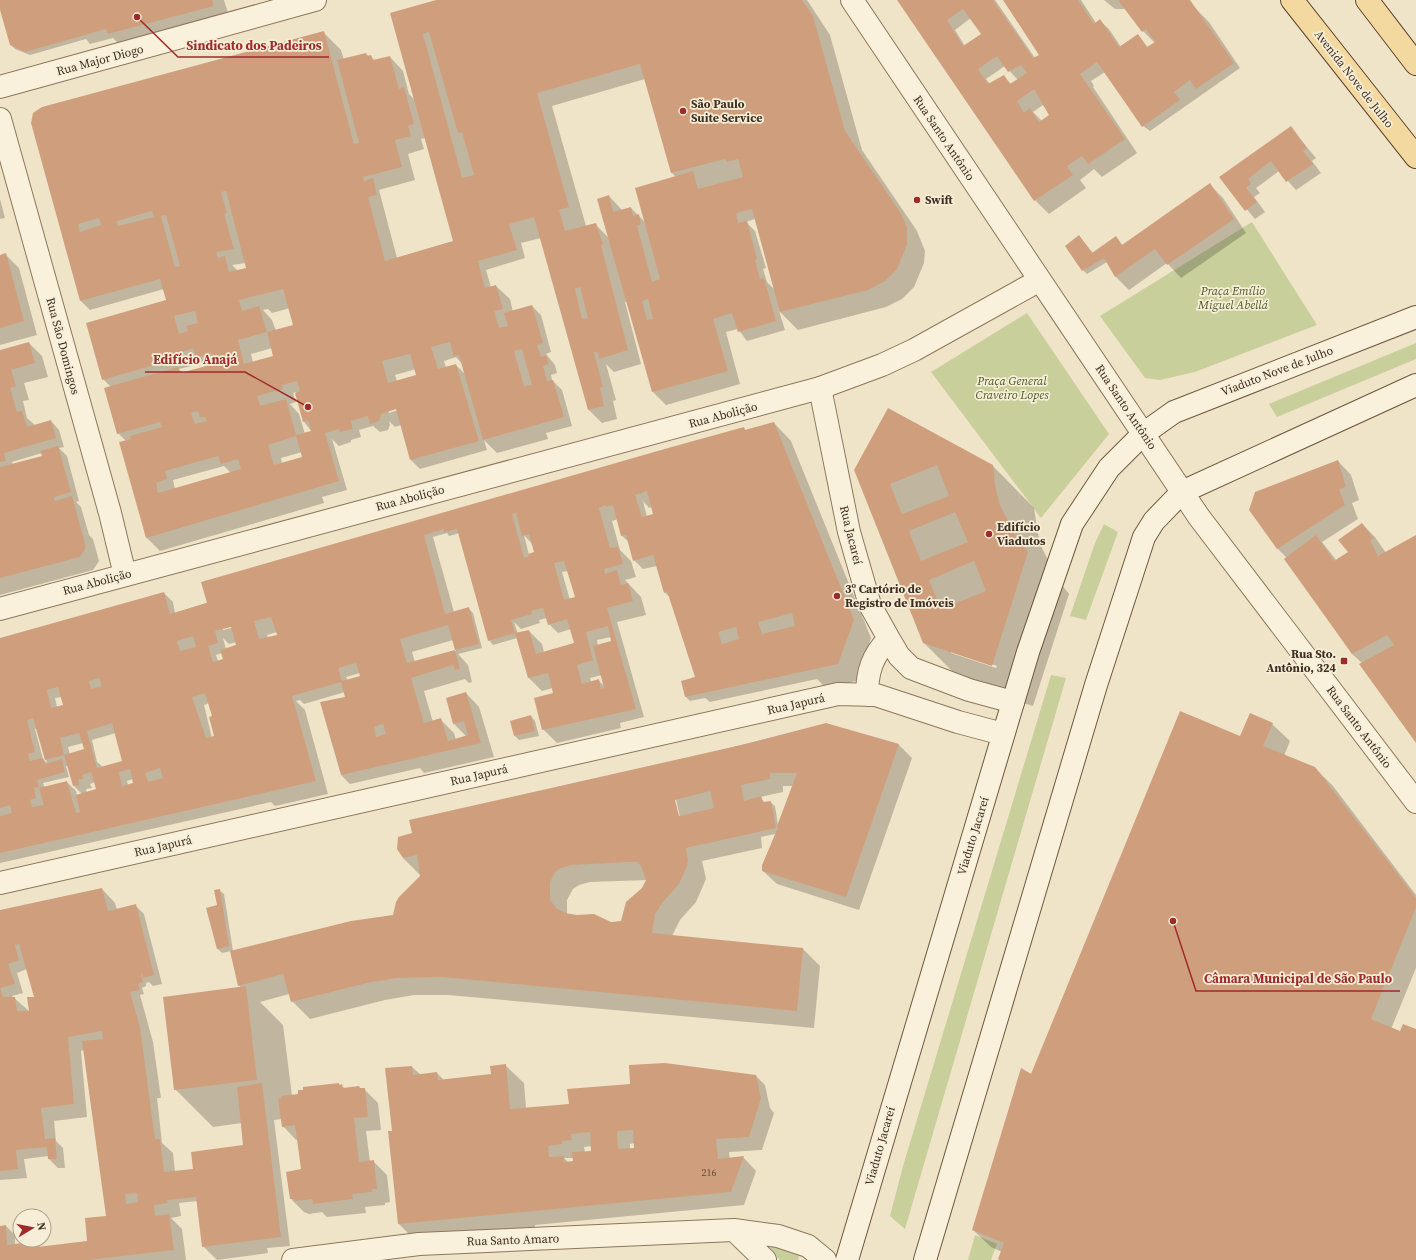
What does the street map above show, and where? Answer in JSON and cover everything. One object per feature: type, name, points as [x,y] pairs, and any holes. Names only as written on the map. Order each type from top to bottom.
[{"type":"main road","name":"Avenida Nove de Julho","points":[[1292,0],[1416,157]]},
{"type":"main road","points":[[1367,0],[1416,64]]},
{"type":"street","name":"Rua Major Diogo","points":[[0,87],[315,0]]},
{"type":"street","name":"Rua Santo Antônio","points":[[852,0],[1199,517],[1416,802]]},
{"type":"street","name":"Rua São Domingos","points":[[0,119],[105,498],[124,575]]},
{"type":"street","points":[[820,388],[882,365],[914,350],[1040,280]]},
{"type":"street","name":"Viaduto Nove de Julho","points":[[1143,434],[1174,412],[1416,317]]},
{"type":"street","points":[[925,1260],[947,1180],[1097,680],[1144,537],[1154,521],[1182,492],[1416,385]]},
{"type":"street","name":"Rua Abolição","points":[[0,609],[820,388]]},
{"type":"street","name":"Rua Jacareí","points":[[820,388],[849,532],[870,605],[889,639]]},
{"type":"street","name":"Viaduto Jacareí","points":[[847,1260],[876,1158],[1028,652],[1072,524],[1108,468],[1143,434]]},
{"type":"street","points":[[867,695],[867,679],[870,668],[879,650],[889,639],[899,656],[911,668],[969,690],[1013,702]]},
{"type":"street","points":[[958,722],[969,690]]},
{"type":"street","name":"Rua Japurá","points":[[0,883],[838,694],[876,695],[958,722],[1003,734]]},
{"type":"street","points":[[734,1230],[765,1260]]},
{"type":"street","name":"Rua Santo Amaro","points":[[293,1260],[419,1244],[734,1230],[778,1236],[800,1243],[808,1246],[825,1260]]},
{"type":"green space","name":"Praça Emílio Miguel Abellá","points":[[1252,222],[1317,325],[1195,372],[1160,380],[1145,378],[1100,316]]},
{"type":"green space","name":"Praça General Craveiro Lopes","points":[[1027,313],[1109,434],[1041,518],[931,372]]},
{"type":"green space","points":[[1416,343],[1416,359],[1277,417],[1269,404]]},
{"type":"green space","points":[[1104,524],[1118,532],[1086,620],[1070,616],[1095,543]]},
{"type":"green space","points":[[1051,675],[1066,678],[905,1229],[890,1216],[903,1166]]},
{"type":"green space","points":[[975,1235],[997,1244],[991,1260],[968,1260]]},
{"type":"green space","points":[[762,1244],[800,1252],[798,1260],[780,1260]]},
{"type":"building","points":[[0,0],[212,0],[214,6],[108,34],[106,29],[25,52],[10,45],[0,10]]},
{"type":"building","points":[[436,0],[802,0],[813,16],[845,131],[900,212],[907,227],[907,245],[897,269],[885,281],[868,290],[780,312],[752,209],[736,213],[738,223],[747,221],[757,259],[755,260],[760,279],[764,278],[776,321],[738,332],[732,313],[713,319],[728,371],[652,392],[597,199],[609,195],[613,212],[631,207],[633,216],[639,214],[641,224],[637,226],[652,282],[660,279],[635,188],[693,171],[698,189],[743,177],[738,159],[727,162],[725,159],[671,173],[640,64],[537,93],[569,207],[559,210],[565,231],[596,223],[603,244],[601,245],[628,350],[599,359],[598,352],[594,352],[603,387],[600,388],[604,406],[588,410],[534,217],[509,224],[517,250],[478,261],[485,288],[496,285],[503,309],[494,311],[499,328],[508,326],[504,313],[532,305],[543,343],[537,345],[541,357],[546,355],[549,364],[543,366],[547,381],[553,380],[564,417],[483,440],[459,355],[454,357],[450,342],[431,347],[438,369],[456,364],[479,441],[410,460],[396,409],[381,414],[379,421],[370,424],[368,416],[351,421],[353,429],[340,432],[339,429],[325,433],[339,481],[146,538],[119,442],[131,439],[130,436],[162,427],[160,422],[117,434],[104,388],[178,367],[180,373],[214,364],[212,353],[196,358],[193,348],[182,352],[183,357],[102,380],[86,323],[166,300],[160,279],[80,301],[31,123],[33,113],[42,107],[324,31],[354,144],[359,143],[337,60],[366,53],[367,56],[371,55],[373,60],[390,56],[399,89],[404,87],[414,124],[408,126],[411,136],[395,140],[402,167],[363,177],[364,181],[373,178],[377,195],[368,197],[385,261],[453,241],[390,13]],"holes":[[[429,32],[458,133],[462,132],[474,175],[462,178],[423,34]],[[226,191],[246,268],[229,272],[225,256],[218,258],[216,252],[234,249],[224,214],[227,213],[221,192]],[[152,211],[154,217],[118,226],[117,221]],[[166,215],[180,266],[175,267],[161,216]],[[99,218],[101,225],[80,232],[78,224]],[[580,287],[588,318],[582,319],[575,289]],[[283,289],[293,325],[267,332],[259,306],[242,311],[239,300]],[[648,299],[653,319],[647,320],[642,301]],[[195,311],[198,323],[186,326],[188,331],[179,334],[174,316]],[[267,332],[273,356],[244,364],[238,340]],[[522,349],[532,385],[524,386],[514,351]],[[410,354],[416,375],[388,383],[382,361]],[[297,381],[300,391],[295,393],[303,422],[308,420],[311,431],[296,435],[286,399],[260,406],[257,396],[283,389],[282,385]],[[198,411],[200,418],[205,417],[207,421],[195,424],[191,413]],[[296,436],[302,457],[274,465],[268,445]],[[218,456],[221,464],[238,459],[241,469],[158,493],[156,483],[167,479],[165,471]]]},
{"type":"building","points":[[897,0],[993,0],[1033,58],[1039,55],[1003,0],[1078,0],[1094,24],[1100,19],[1119,47],[1138,34],[1147,47],[1155,42],[1146,29],[1142,32],[1118,0],[1190,0],[1234,63],[1196,89],[1190,80],[1174,92],[1180,100],[1142,127],[1097,62],[1080,74],[1125,139],[1088,164],[1082,156],[1067,166],[1073,175],[1034,201]],"holes":[[[963,9],[981,34],[963,46],[947,20]],[[997,56],[1008,72],[1021,65],[1027,73],[1010,84],[1004,75],[988,84],[978,69]],[[1034,89],[1049,115],[1039,122],[1030,108],[1024,113],[1017,101]]]},
{"type":"building","points":[[1291,126],[1307,148],[1303,151],[1313,164],[1286,182],[1271,161],[1248,179],[1251,184],[1246,188],[1257,202],[1245,211],[1219,177]]},
{"type":"building","points":[[1210,183],[1234,219],[1167,265],[1155,249],[1115,277],[1104,258],[1082,271],[1065,246],[1079,235],[1092,253],[1116,236],[1122,245]]},
{"type":"building","points":[[6,253],[24,321],[0,328],[0,255]]},
{"type":"building","points":[[29,342],[35,363],[11,370],[16,386],[10,388],[17,412],[22,411],[27,427],[51,420],[56,438],[4,453],[6,461],[0,462],[0,350]]},
{"type":"building","name":"Edifício Viadutos","points":[[888,408],[993,465],[995,486],[1000,505],[1016,537],[1028,552],[992,666],[923,643],[854,470]],"holes":[[[937,465],[949,496],[902,514],[890,484]],[[955,512],[968,542],[921,561],[909,531]],[[974,561],[986,591],[941,609],[929,580]]]},
{"type":"building","points":[[774,422],[854,620],[838,664],[685,697],[681,681],[695,677],[667,591],[664,593],[653,555],[633,561],[626,535],[621,536],[613,505],[606,507],[606,505],[599,508],[610,548],[618,547],[623,564],[604,569],[605,574],[617,570],[621,585],[628,583],[633,601],[607,608],[636,709],[542,730],[534,698],[553,693],[548,673],[528,678],[515,633],[488,641],[457,529],[444,532],[444,529],[424,535],[445,614],[469,607],[479,644],[455,650],[460,669],[455,670],[453,665],[411,678],[424,723],[441,718],[448,741],[468,735],[464,721],[453,724],[446,698],[466,692],[481,743],[341,775],[320,702],[345,697],[341,682],[292,696],[316,781],[0,853],[0,816],[12,813],[10,805],[0,808],[0,638],[164,592],[170,614],[207,603],[201,582],[744,427],[745,430]],"holes":[[[647,491],[653,514],[642,517],[635,495]],[[516,513],[522,536],[529,534],[534,552],[528,554],[529,556],[524,558],[512,514]],[[564,561],[575,597],[564,600],[554,563]],[[543,608],[548,625],[567,619],[574,643],[536,654],[529,630],[515,633],[511,620],[532,614],[531,611]],[[792,613],[795,626],[762,634],[758,622]],[[271,617],[277,635],[259,639],[254,621]],[[448,625],[455,650],[407,663],[400,639]],[[608,626],[611,641],[593,646],[604,688],[601,689],[599,679],[582,684],[577,665],[593,660],[586,632]],[[231,627],[236,645],[220,650],[223,659],[213,662],[208,646],[218,643],[215,631]],[[736,627],[739,639],[722,644],[718,632]],[[193,636],[196,647],[180,651],[177,641]],[[356,663],[360,676],[342,681],[338,668]],[[99,678],[102,686],[91,689],[89,681]],[[58,687],[63,705],[51,708],[47,690]],[[205,693],[212,716],[209,717],[214,736],[206,738],[192,697]],[[33,718],[45,760],[64,755],[73,786],[79,785],[78,780],[83,779],[82,775],[91,772],[96,789],[76,795],[80,812],[76,813],[67,781],[39,788],[44,805],[32,807],[30,800],[36,798],[34,788],[39,787],[37,780],[65,772],[62,759],[45,764],[43,758],[30,761],[28,754],[35,752],[27,720]],[[112,723],[122,761],[97,768],[87,731]],[[383,724],[386,734],[376,737],[374,727]],[[79,733],[84,749],[64,755],[60,738]],[[160,768],[163,778],[148,782],[145,773]],[[130,769],[133,783],[122,786],[119,772]]]},
{"type":"building","points":[[58,446],[71,492],[54,497],[55,501],[72,496],[86,547],[80,557],[0,578],[0,467],[42,456],[40,451]]},
{"type":"building","points":[[1338,460],[1346,487],[1339,489],[1345,505],[1277,549],[1249,510],[1255,492]]},
{"type":"building","points":[[1362,523],[1374,539],[1370,540],[1378,556],[1416,535],[1416,743],[1359,664],[1394,645],[1387,635],[1352,654],[1284,559],[1316,535],[1334,561],[1348,552],[1338,540]]},
{"type":"building","points":[[1180,711],[1240,736],[1250,713],[1273,723],[1263,746],[1315,767],[1416,898],[1416,907],[1371,1019],[1400,1031],[1403,1024],[1416,1029],[1416,1260],[1000,1260],[998,1259],[1004,1243],[972,1230],[1021,1068],[1031,1074]]},
{"type":"building","points":[[531,715],[535,731],[514,736],[510,721]]},
{"type":"building","points":[[826,723],[899,744],[846,897],[762,871],[762,865],[778,828],[777,826],[797,773],[770,773],[770,779],[741,785],[744,801],[761,796],[763,802],[771,801],[776,828],[686,848],[688,861],[679,884],[663,902],[655,914],[652,933],[803,948],[797,1011],[443,977],[396,978],[367,983],[291,1002],[283,974],[238,986],[230,951],[351,921],[393,915],[396,902],[399,897],[420,876],[417,855],[403,858],[397,849],[398,837],[412,833],[409,820],[746,744]],"holes":[[[710,791],[714,808],[679,816],[675,800]],[[637,862],[641,866],[646,880],[642,888],[626,902],[621,921],[611,922],[594,914],[577,915],[565,913],[556,908],[550,900],[550,882],[555,872],[561,868],[572,865]]]},
{"type":"building","points":[[102,888],[108,911],[136,904],[154,975],[143,978],[142,973],[143,982],[138,984],[140,990],[130,992],[140,1027],[155,1139],[160,1139],[164,1172],[193,1169],[191,1152],[243,1145],[237,1087],[262,1083],[281,1237],[202,1247],[196,1197],[167,1200],[168,1203],[154,1205],[155,1216],[169,1214],[174,1250],[88,1260],[0,1260],[0,1226],[6,1225],[7,1245],[12,1244],[12,1248],[52,1248],[52,1245],[87,1241],[85,1218],[106,1216],[82,1041],[103,1039],[102,1031],[68,1037],[74,1104],[41,1108],[45,1139],[55,1138],[57,1159],[48,1159],[47,1147],[16,1150],[18,1169],[0,1171],[0,988],[0,910]],"holes":[[[19,944],[34,997],[27,997],[29,1011],[17,1011],[15,997],[3,997],[0,988],[15,984],[8,964],[19,960],[15,945]],[[137,1193],[138,1202],[126,1204],[125,1194]]]},
{"type":"building","points":[[220,889],[229,946],[217,949],[206,908],[217,905],[214,890]]},
{"type":"building","points":[[246,986],[257,1080],[174,1090],[163,997]]},
{"type":"building","points":[[665,1063],[756,1075],[761,1098],[749,1137],[716,1139],[718,1159],[744,1156],[731,1192],[398,1224],[388,1131],[392,1131],[385,1068],[412,1066],[413,1075],[437,1072],[438,1080],[491,1074],[490,1066],[506,1064],[510,1109],[569,1104],[567,1089],[630,1084],[629,1065]],"holes":[[[633,1130],[634,1148],[618,1149],[617,1131]],[[590,1132],[591,1151],[572,1152],[573,1161],[564,1162],[564,1156],[549,1157],[548,1146],[562,1144],[562,1141],[572,1140],[571,1134]]]},
{"type":"building","points":[[339,1083],[339,1085],[342,1084],[343,1088],[359,1086],[360,1088],[365,1088],[368,1117],[354,1118],[359,1162],[374,1160],[377,1189],[372,1189],[372,1192],[352,1194],[353,1199],[313,1204],[312,1199],[295,1201],[294,1199],[290,1199],[286,1172],[301,1169],[295,1125],[282,1127],[278,1099],[282,1098],[281,1096],[298,1094],[298,1090],[303,1090],[303,1087]]},
{"type":"place","name":"Sindicato dos Padeiros","points":[[137,17]]},
{"type":"place","name":"São Paulo Suite Service","points":[[683,111]]},
{"type":"place","name":"Swift","points":[[917,200]]},
{"type":"place","name":"Edifício Anajá","points":[[308,407]]},
{"type":"place","name":"Edifício Viadutos","points":[[989,534]]},
{"type":"place","name":"3º Cartório de Registro de Imóveis","points":[[837,596]]},
{"type":"place","name":"Rua Sto. Antônio, 324","points":[[1344,661]]},
{"type":"place","name":"Câmara Municipal de São Paulo","points":[[1173,921]]}]
